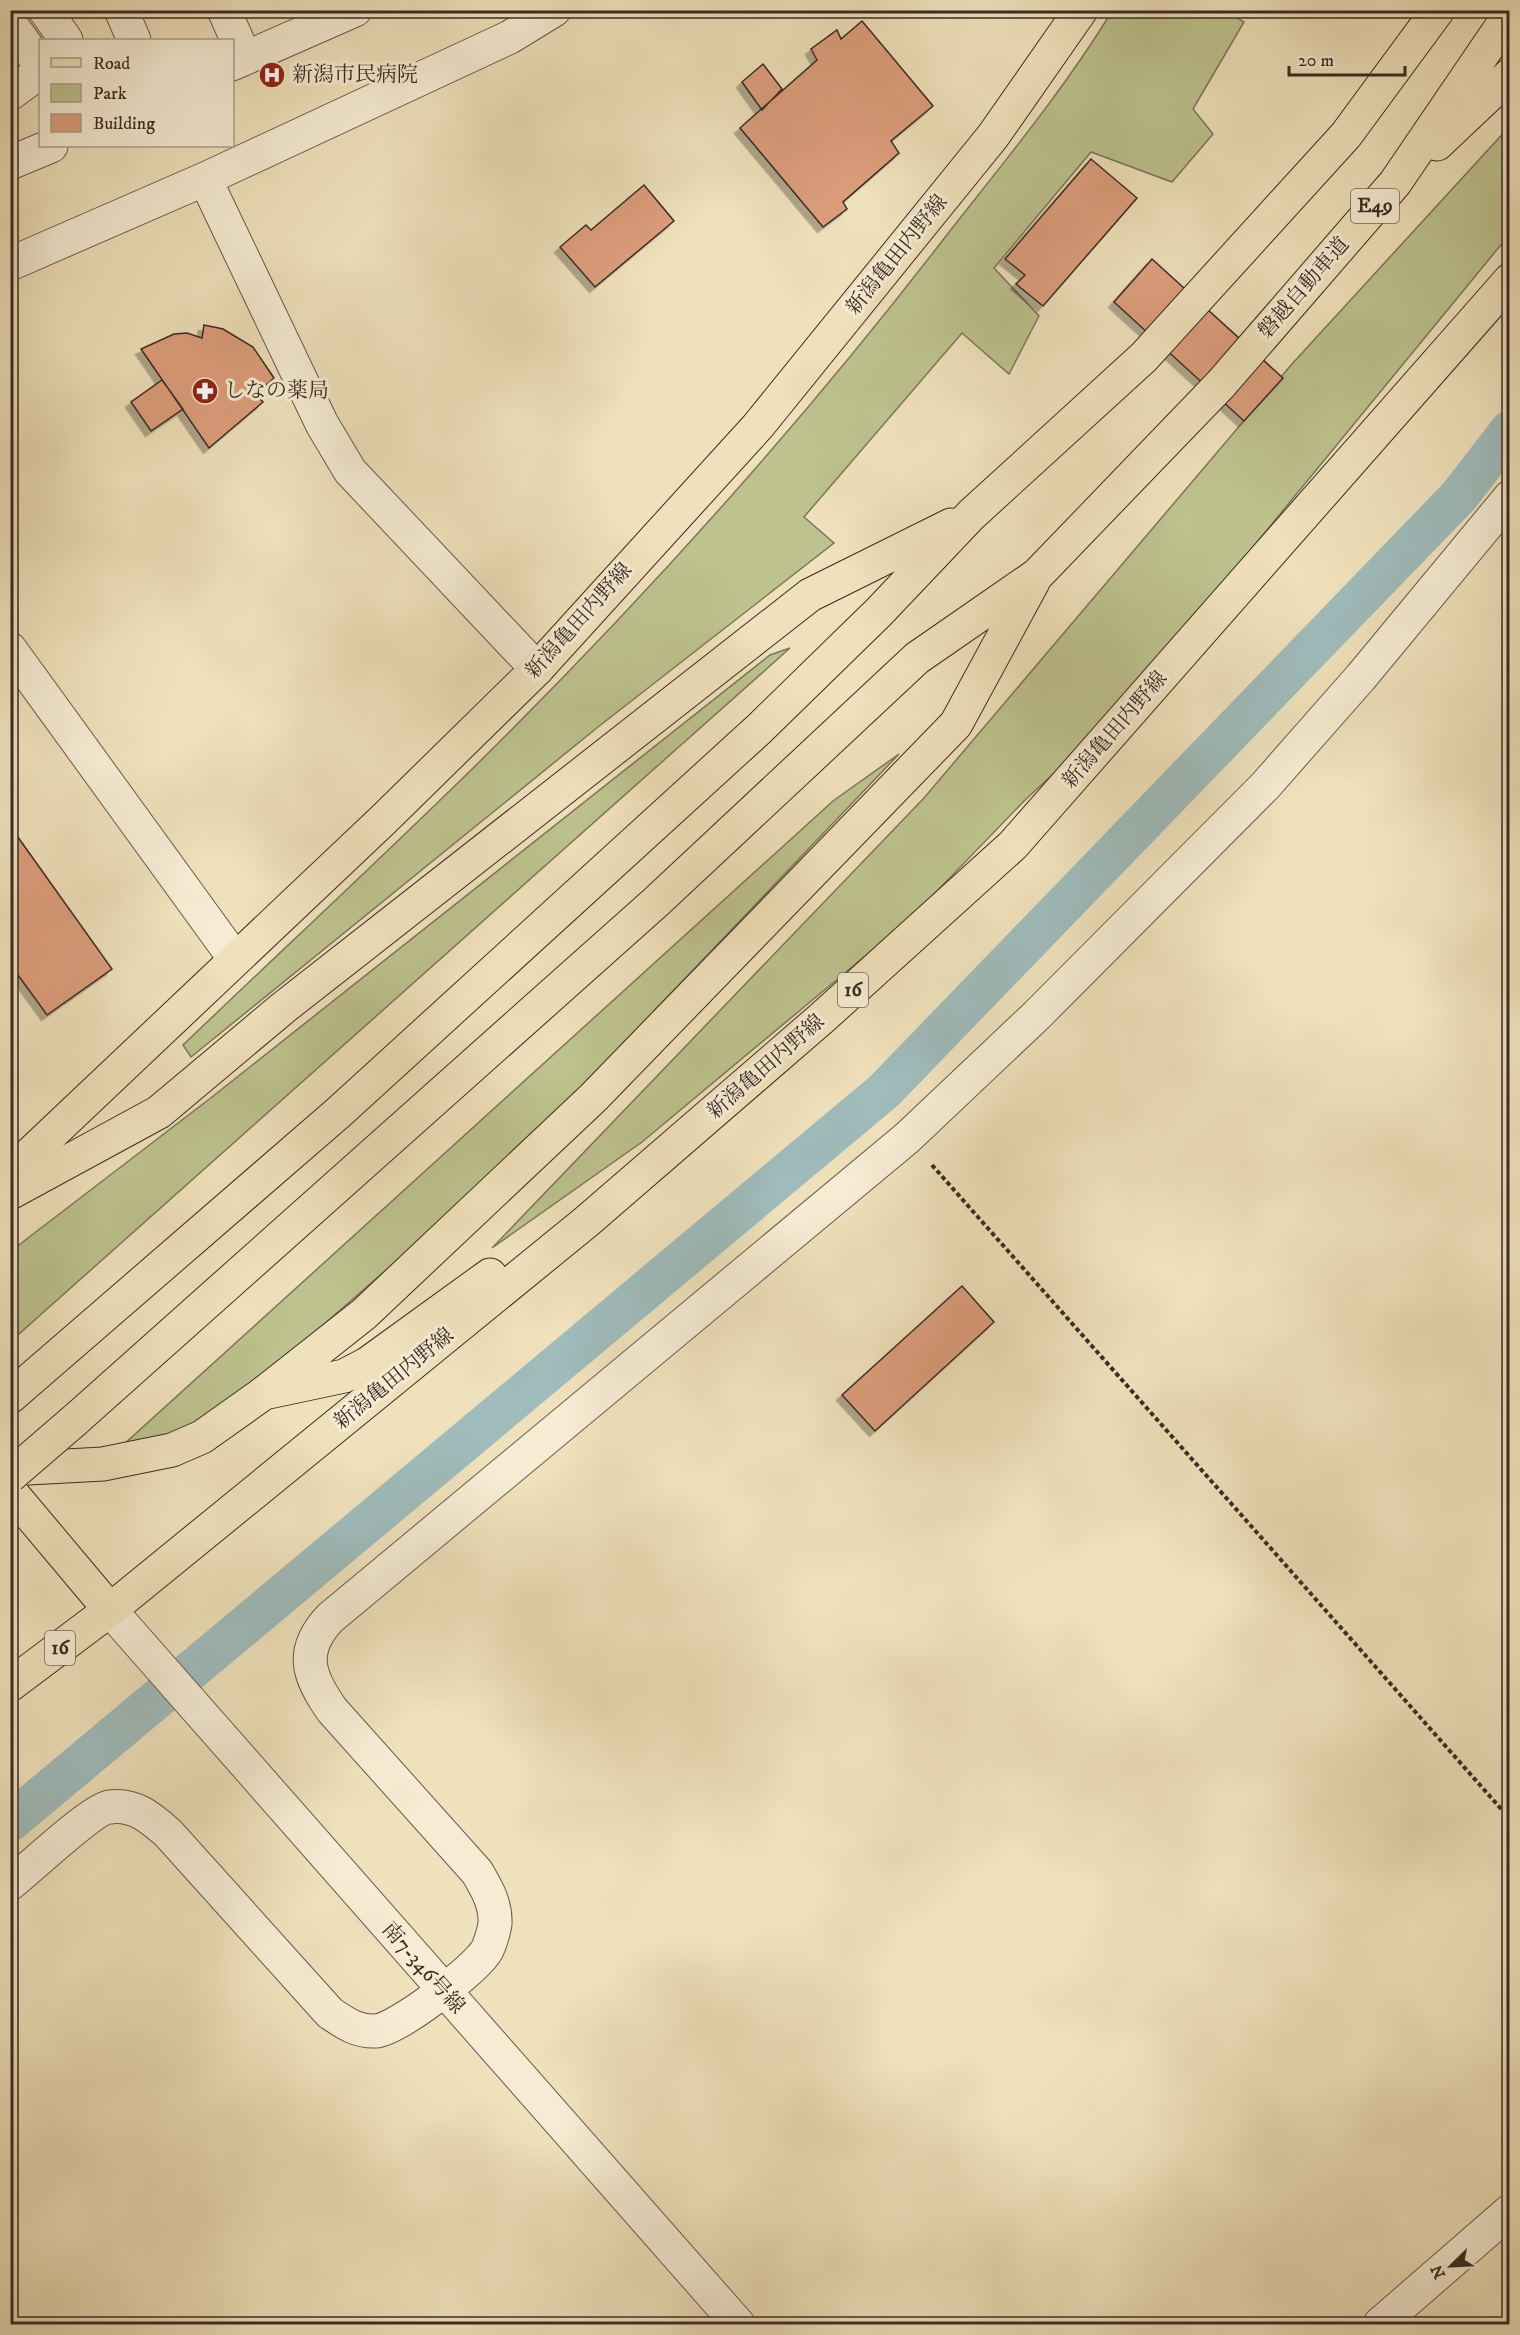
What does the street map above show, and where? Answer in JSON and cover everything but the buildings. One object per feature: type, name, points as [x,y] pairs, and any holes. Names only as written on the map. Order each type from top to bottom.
[{"type":"main road","name":"新潟亀田内野線","points":[[10,1173],[383,820],[537,669],[758,426],[993,136],[1081,10]]},
{"type":"main road","points":[[10,1398],[338,1113],[759,729],[879,612],[971,515],[1144,357],[1346,135],[1438,10]]},
{"type":"main road","name":"磐越自動車道","points":[[1036,575],[1221,384],[1395,183],[1509,14]]},
{"type":"main road","points":[[1395,183],[1509,75]]},
{"type":"main road","name":"新潟亀田内野線","points":[[10,1686],[110,1610],[586,1222],[823,1017],[1013,845],[1509,280]]},
{"type":"main road","points":[[10,1193],[159,1112],[283,1008],[810,595],[971,515]]},
{"type":"main road","points":[[10,1469],[103,1464],[172,1450],[202,1437],[264,1393],[364,1314],[592,1098],[956,724],[1036,575]]},
{"type":"main road","points":[[10,1476],[657,902],[917,658],[1036,575]]},
{"type":"main road","points":[[264,1393],[344,1376],[367,1364],[682,1139]]},
{"type":"main road","points":[[10,1491],[110,1610]]},
{"type":"street","points":[[45,10],[65,39]]},
{"type":"street","points":[[121,10],[134,39]]},
{"type":"street","points":[[224,10],[233,39]]},
{"type":"street","points":[[10,264],[205,179],[510,38],[554,10]]},
{"type":"street","points":[[234,44],[239,61],[338,14]]},
{"type":"street","points":[[10,23],[39,64]]},
{"type":"street","points":[[10,94],[39,73]]},
{"type":"street","points":[[10,163],[49,147]]},
{"type":"street","points":[[205,179],[322,423],[350,471],[537,669]]},
{"type":"street","points":[[10,1884],[89,1818],[108,1806],[129,1808],[146,1814],[168,1833],[330,2013],[355,2030],[377,2031],[400,2023],[443,1991],[487,1951],[495,1924],[492,1898],[477,1872],[332,1710],[319,1692],[311,1673],[310,1653],[316,1633],[330,1618],[908,1138],[1071,982],[1265,786],[1361,677],[1509,497]]},
{"type":"street","points":[[10,649],[235,959]]},
{"type":"street","name":"南7-346号線","points":[[110,1610],[738,2325]]},
{"type":"street","points":[[1380,2325],[1509,2211]]},
{"type":"path","points":[[908,1138],[1509,1819]]},
{"type":"green space","points":[[1112,11],[1226,11],[1244,22],[1193,109],[1213,134],[1172,182],[1091,152],[994,268],[1039,316],[1009,374],[962,333],[804,517],[834,543],[598,727],[191,1057],[183,1045],[467,774],[593,646],[716,513],[834,377],[891,307],[1053,98]]},
{"type":"green space","points":[[1509,127],[1509,235],[1107,725],[1026,799],[912,917],[642,1142],[492,1248],[924,798],[1292,364]]},
{"type":"green space","points":[[790,648],[11,1341],[11,1251],[212,1097],[770,655]]},
{"type":"green space","points":[[899,754],[510,1162],[244,1394],[173,1442],[111,1456],[833,801]]},
{"type":"waterway","points":[[10,1822],[884,1091],[1459,496],[1510,430]]},
{"type":"place","name":"新潟市民病院","points":[[272,75]]},
{"type":"place","name":"しなの薬局","points":[[205,391]]}]
